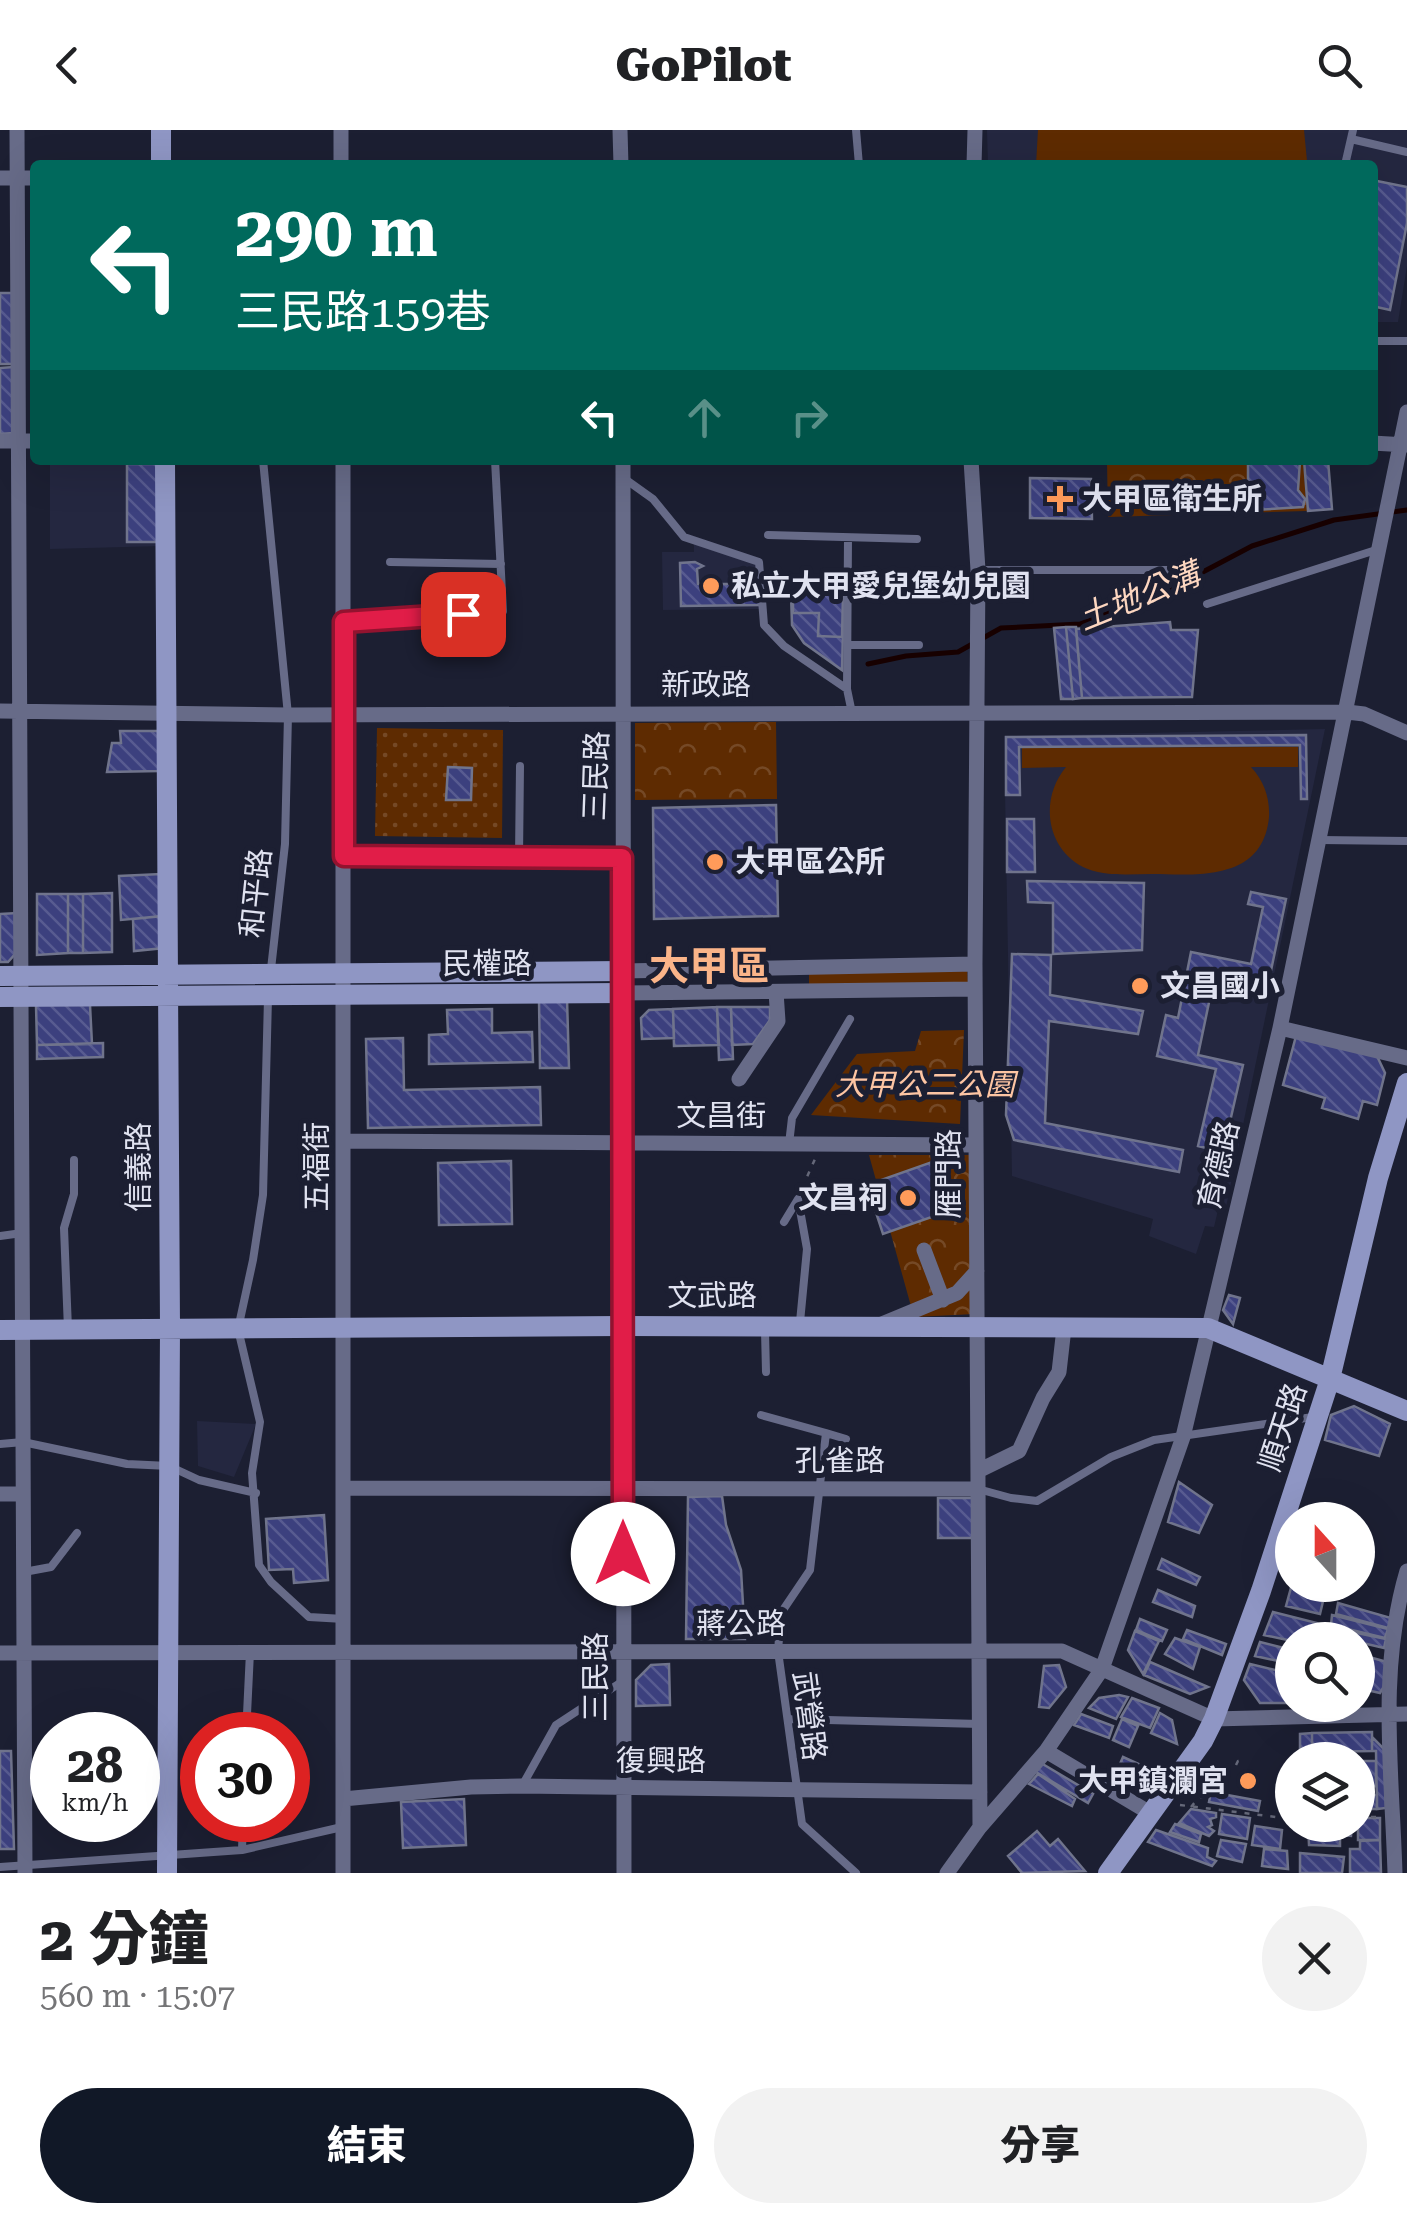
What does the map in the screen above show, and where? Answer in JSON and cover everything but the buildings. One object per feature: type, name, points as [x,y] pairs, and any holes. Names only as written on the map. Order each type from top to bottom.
[{"type":"street","points":[[17,130],[9,178],[27,440],[10,986],[22,1233],[25,1868]]},
{"type":"street","points":[[161,130],[161,160]]},
{"type":"street","points":[[341,130],[341,160]]},
{"type":"street","points":[[620,130],[620,160]]},
{"type":"street","points":[[974,160],[975,130]]},
{"type":"street","name":"育德路","points":[[947,1873],[980,1827],[1046,1751],[1102,1669],[1183,1437],[1280,1028],[1404,444],[1407,412]]},
{"type":"street","points":[[0,441],[27,440]]},
{"type":"street","points":[[1378,444],[1404,444]]},
{"type":"street","name":"信義路","points":[[164,465],[170,1328],[167,1864]]},
{"type":"street","name":"五福街","points":[[343,465],[343,1873]]},
{"type":"street","name":"三民路","points":[[623,465],[624,1873]]},
{"type":"street","name":"雁門路","points":[[971,465],[978,570],[979,711],[975,990],[980,1827]]},
{"type":"street","name":"新政路","points":[[0,711],[288,715],[1347,712],[1364,714],[1407,733]]},
{"type":"street","name":"民權路","points":[[344,984],[623,971],[975,964]]},
{"type":"street","points":[[738,1080],[778,1021],[793,967]]},
{"type":"street","name":"民權路","points":[[10,986],[344,984],[623,993],[975,990]]},
{"type":"street","points":[[1280,1028],[1407,1058]]},
{"type":"street","name":"順天路","points":[[1108,1873],[1214,1719],[1261,1591],[1330,1379],[1378,1178],[1407,1083]]},
{"type":"street","name":"文昌街","points":[[345,1141],[976,1145]]},
{"type":"street","points":[[924,1250],[943,1300]]},
{"type":"street","points":[[873,1327],[957,1294],[977,1271]]},
{"type":"street","points":[[978,1471],[1020,1451],[1043,1398],[1060,1372],[1064,1328]]},
{"type":"street","name":"文武路","points":[[0,1330],[1208,1328],[1407,1411]]},
{"type":"street","name":"孔雀路","points":[[344,1488],[978,1489]]},
{"type":"street","points":[[0,1494],[24,1494]]},
{"type":"street","points":[[1396,1873],[1389,1714],[1394,1613],[1407,1571]]},
{"type":"street","name":"蔣公路","points":[[0,1653],[1062,1650],[1214,1719],[1407,1714]]},
{"type":"street","points":[[1046,1751],[1155,1808]]},
{"type":"street","name":"復興路","points":[[343,1799],[522,1786],[980,1792]]},
{"type":"lane","points":[[856,130],[858,160]]},
{"type":"lane","points":[[1347,160],[1352,134],[1407,152]]},
{"type":"lane","points":[[1378,341],[1407,341]]},
{"type":"lane","name":"和平路","points":[[238,1329],[262,1195],[270,984],[285,844],[288,715],[263,465]]},
{"type":"lane","points":[[344,622],[503,611],[495,465]]},
{"type":"lane","points":[[624,478],[654,499],[684,537],[759,562],[764,625],[784,646],[847,690]]},
{"type":"lane","points":[[768,535],[917,538]]},
{"type":"lane","points":[[848,538],[847,690],[852,713]]},
{"type":"lane","points":[[1207,604],[1380,549]]},
{"type":"lane","points":[[390,562],[501,564]]},
{"type":"lane","points":[[978,570],[1174,570]]},
{"type":"lane","points":[[848,595],[908,595]]},
{"type":"lane","points":[[848,645],[919,645]]},
{"type":"lane","points":[[519,857],[520,766]]},
{"type":"lane","points":[[1320,840],[1407,841]]},
{"type":"lane","points":[[344,856],[622,858]]},
{"type":"lane","points":[[789,1144],[792,1118],[850,1019]]},
{"type":"lane","points":[[68,1329],[64,1228],[74,1194],[74,1160]]},
{"type":"lane","points":[[784,1222],[798,1199]]},
{"type":"lane","points":[[798,1199],[807,1249],[800,1327]]},
{"type":"lane","points":[[0,1236],[22,1233]]},
{"type":"lane","points":[[765,1326],[766,1372]]},
{"type":"lane","points":[[238,1329],[260,1422],[252,1473],[259,1565],[309,1617],[344,1620]]},
{"type":"lane","points":[[761,1415],[846,1438]]},
{"type":"lane","name":"孔雀路","points":[[978,1489],[1037,1501],[1111,1457],[1154,1440],[1318,1416]]},
{"type":"lane","name":"武營路","points":[[826,1433],[810,1570],[781,1612],[778,1651],[802,1824],[856,1873]]},
{"type":"lane","points":[[0,1444],[23,1442],[127,1464],[169,1466],[199,1480],[256,1492]]},
{"type":"lane","points":[[24,1572],[52,1567],[77,1533]]},
{"type":"lane","points":[[247,1712],[250,1652]]},
{"type":"lane","points":[[522,1786],[556,1726],[624,1680]]},
{"type":"lane","points":[[789,1719],[980,1724]]},
{"type":"lane","points":[[1181,1772],[1214,1777]]},
{"type":"lane","points":[[0,1868],[167,1864],[343,1826]]},
{"type":"lane","points":[[242,1842],[242,1850]]},
{"type":"path","points":[[798,1199],[821,1144]]},
{"type":"path","points":[[1236,1765],[1244,1760]]},
{"type":"path","points":[[1191,1806],[1206,1789]]},
{"type":"path","points":[[1199,1797],[1210,1798]]},
{"type":"path","points":[[1155,1808],[1191,1806],[1275,1818]]},
{"type":"shaded area","points":[[987,130],[1407,130],[1407,266],[1398,322],[1378,322],[1378,160],[988,160]]},
{"type":"shaded area","points":[[50,465],[163,465],[162,546],[50,549]]},
{"type":"shaded area","name":"私立大甲愛兒堡幼兒園","points":[[694,544],[758,564],[761,609],[663,610],[662,552],[694,552]]},
{"type":"shaded area","name":"文昌國小","points":[[1325,729],[1226,1207],[1219,1206],[1214,1227],[1205,1226],[1196,1254],[1149,1236],[1153,1219],[1012,1176],[1004,736]]},
{"type":"shaded area","points":[[197,1421],[256,1424],[234,1477],[198,1466]]},
{"type":"green space","points":[[1038,130],[1304,130],[1307,160],[1036,160]]},
{"type":"green space","points":[[1107,465],[1303,465],[1307,511],[1108,517]]},
{"type":"green space","points":[[776,722],[777,799],[635,800],[635,723]]},
{"type":"green space","points":[[377,728],[503,730],[502,838],[375,836]]},
{"type":"green space","points":[[1298,747],[1298,767],[1251,767],[1263,784],[1269,817],[1255,853],[1226,870],[1189,875],[1116,874],[1083,867],[1061,847],[1050,821],[1052,793],[1066,767],[1022,768],[1022,748]]},
{"type":"green space","points":[[967,967],[968,983],[809,985],[809,970]]},
{"type":"green space","name":"大甲公二公園","points":[[964,1030],[960,1124],[811,1115],[857,1054],[915,1051],[921,1031]]},
{"type":"green space","points":[[869,1155],[975,1155],[975,1314],[914,1317]]},
{"type":"waterway","name":"土地公溝","points":[[868,664],[958,652],[1001,628],[1080,624],[1163,593],[1252,546],[1334,520],[1407,510]]},
{"type":"place","name":"大甲區衛生所","points":[[1060,499]]},
{"type":"place","name":"私立大甲愛兒堡幼兒園","points":[[711,586]]},
{"type":"place","name":"大甲區公所","points":[[715,862]]},
{"type":"place","name":"文昌國小","points":[[1140,986]]},
{"type":"place","name":"文昌祠","points":[[908,1198]]},
{"type":"place","name":"大甲鎮瀾宮","points":[[1248,1781]]},
{"type":"district","name":"大甲區","points":[[709,966]]},
{"type":"route","points":[[463,614],[344,622],[344,856],[622,858],[623,1554]]}]
